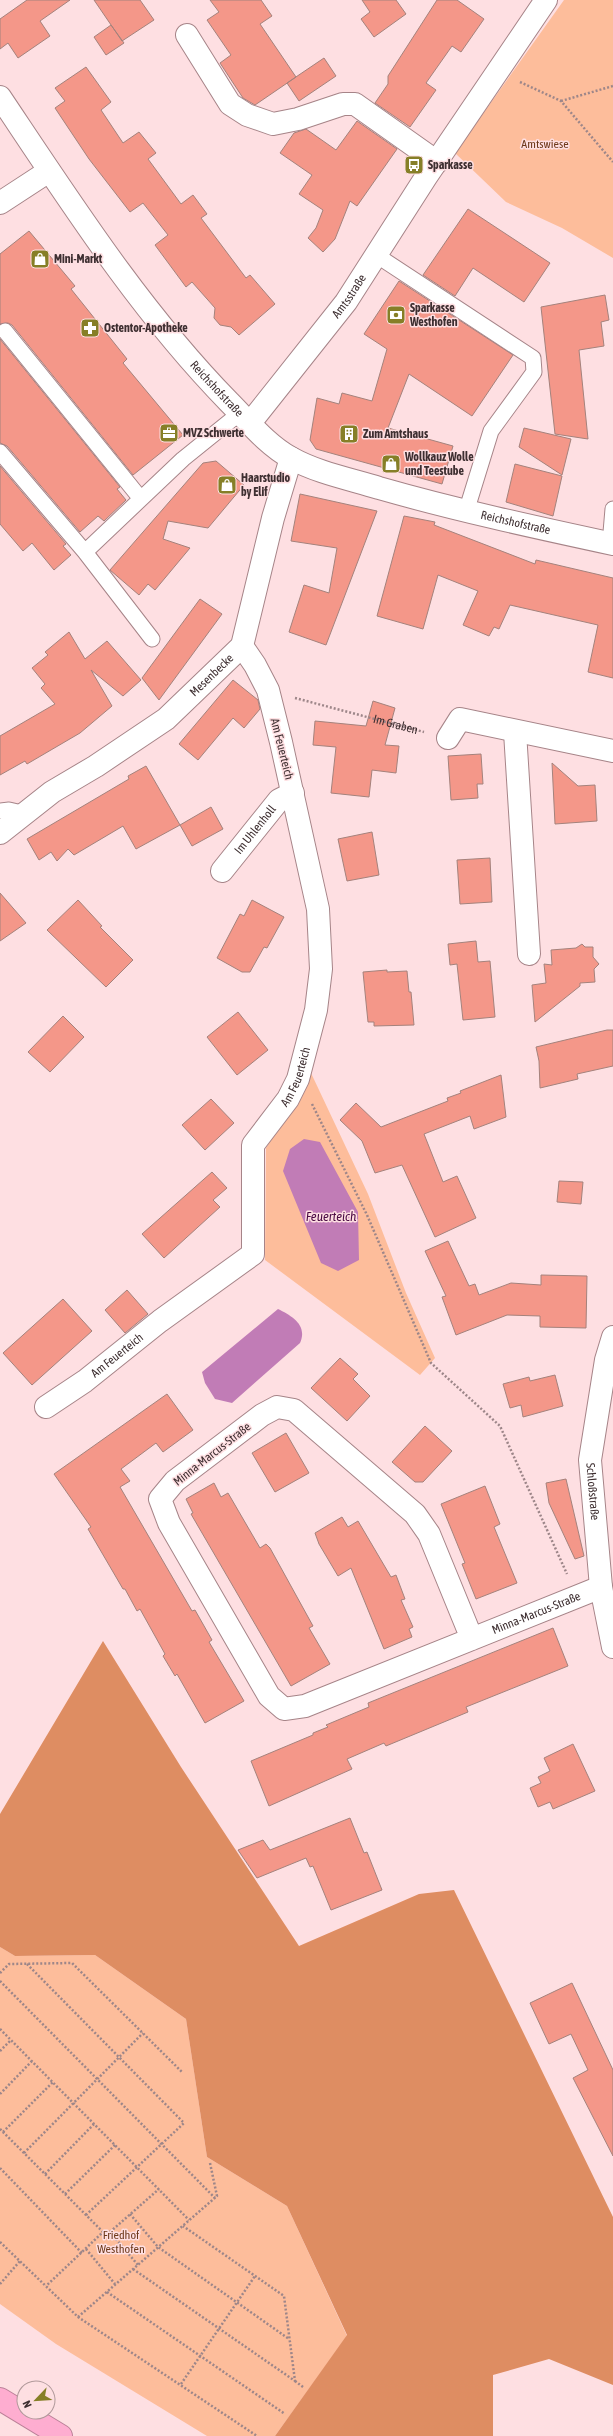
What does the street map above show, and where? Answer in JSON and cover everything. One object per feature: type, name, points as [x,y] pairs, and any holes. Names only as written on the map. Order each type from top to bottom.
[{"type":"highway","points":[[0,2399],[61,2436]]},
{"type":"street","name":"Amtsstraße","points":[[245,418],[334,318],[376,256],[436,162],[546,0]]},
{"type":"street","points":[[187,35],[230,104],[247,115],[273,124],[298,119],[343,104],[354,104],[436,162]]},
{"type":"street","name":"Reichshofstraße","points":[[0,97],[49,171],[150,313],[208,380],[271,444],[291,458],[325,472],[466,512],[612,544]]},
{"type":"street","points":[[0,204],[49,171]]},
{"type":"street","name":"Mesenbecke","points":[[0,833],[22,813],[166,719],[242,646],[273,518],[291,458]]},
{"type":"street","name":"Am Feuerteich","points":[[46,1407],[85,1381],[160,1321],[253,1254],[252,1145],[288,1099],[298,1079],[316,1010],[321,969],[318,909],[293,793],[268,690],[255,665],[242,646]]},
{"type":"street","points":[[448,738],[460,719],[515,732],[613,751]]},
{"type":"street","points":[[515,732],[529,954]]},
{"type":"street","name":"Im Uhlenholl","points":[[222,871],[279,800],[293,793]]},
{"type":"street","name":"Schloßstraße","points":[[613,1337],[606,1360],[590,1460],[601,1586],[610,1624],[613,1647]]},
{"type":"street","name":"Minna-Marcus-Straße","points":[[472,1639],[429,1534],[415,1514],[294,1410],[277,1407],[262,1415],[175,1481],[160,1499],[169,1523],[269,1696],[284,1709],[304,1706],[472,1639],[601,1586]]},
{"type":"lane","points":[[376,256],[533,358],[534,372],[491,432],[466,512]]},
{"type":"lane","points":[[5,331],[141,499]]},
{"type":"lane","points":[[84,552],[184,459],[245,418]]},
{"type":"lane","points":[[0,452],[84,552],[152,639]]},
{"type":"lane","points":[[612,544],[613,510]]},
{"type":"lane","points":[[0,811],[9,810],[22,813]]},
{"type":"path","points":[[498,71],[561,102],[613,162]]},
{"type":"path","points":[[561,102],[613,86]]},
{"type":"path","name":"Im Graben","points":[[268,690],[448,738]]},
{"type":"path","points":[[298,1079],[322,1120],[367,1215],[431,1363],[500,1426],[577,1596]]},
{"type":"path","points":[[0,1972],[9,1964],[72,1963],[182,2072]]},
{"type":"path","points":[[27,1964],[184,2123],[86,2215]]},
{"type":"path","points":[[0,1981],[96,2080],[215,2198]]},
{"type":"path","points":[[0,2029],[189,2220]]},
{"type":"path","points":[[24,2153],[143,2032]]},
{"type":"path","points":[[0,2052],[11,2040]]},
{"type":"path","points":[[0,2094],[32,2061]]},
{"type":"path","points":[[3,2132],[53,2082]]},
{"type":"path","points":[[45,2174],[94,2124]]},
{"type":"path","points":[[0,2129],[103,2232],[110,2232],[159,2189]]},
{"type":"path","points":[[65,2194],[115,2145]]},
{"type":"path","points":[[78,2316],[217,2196],[210,2163]]},
{"type":"path","points":[[0,2168],[82,2253]]},
{"type":"path","points":[[130,2214],[158,2247],[290,2340]]},
{"type":"path","points":[[183,2226],[284,2296],[295,2381]]},
{"type":"path","points":[[46,2286],[103,2232]]},
{"type":"path","points":[[110,2232],[138,2265]]},
{"type":"path","points":[[0,2242],[78,2316],[257,2436]]},
{"type":"path","points":[[86,2249],[115,2284]]},
{"type":"path","points":[[0,2284],[20,2261]]},
{"type":"path","points":[[133,2269],[303,2387]]},
{"type":"path","points":[[181,2384],[255,2276]]},
{"type":"path","points":[[107,2292],[285,2414]]},
{"type":"green space","name":"Amtswiese","points":[[564,0],[613,0],[613,258],[562,228],[506,202],[455,153]]},
{"type":"green space","points":[[311,1073],[368,1194],[406,1293],[435,1358],[420,1375],[265,1260],[266,1148]]},
{"type":"green space","name":"Friedhof Westhofen","points":[[0,1947],[15,1956],[95,1955],[186,2019],[207,2157],[287,2206],[347,2336],[275,2436],[207,2436],[56,2344],[0,2304]]},
{"type":"shaded area","points":[[103,1641],[181,1767],[299,1946],[419,1894],[454,1890],[613,2217],[613,2385],[549,2359],[493,2375],[493,2436],[275,2436],[347,2335],[287,2206],[207,2157],[186,2019],[95,1955],[15,1956],[0,1947],[0,1814]]},
{"type":"water","name":"Feuerteich","points":[[304,1139],[320,1142],[358,1212],[359,1260],[338,1271],[321,1263],[283,1171],[290,1149]]},
{"type":"water","points":[[278,1309],[293,1318],[300,1326],[302,1337],[300,1343],[232,1403],[215,1399],[205,1383],[202,1372]]},
{"type":"building","points":[[27,0],[70,0],[40,21],[50,36],[18,58],[8,43],[0,49],[0,19]]},
{"type":"building","points":[[94,0],[140,0],[154,20],[122,41]]},
{"type":"building","points":[[210,0],[261,0],[272,16],[260,24],[296,77],[255,105],[243,98],[220,63],[231,55],[207,20],[219,12]]},
{"type":"building","points":[[362,0],[396,0],[406,14],[374,37],[361,19],[370,12]]},
{"type":"building","points":[[437,0],[457,0],[484,19],[461,52],[452,46],[426,83],[436,90],[410,127],[375,103],[388,84],[388,76]]},
{"type":"building","points":[[111,25],[124,43],[106,55],[94,37]]},
{"type":"building","points":[[324,58],[336,76],[299,101],[287,83]]},
{"type":"building","points":[[86,67],[111,102],[101,110],[123,143],[139,132],[156,153],[148,159],[181,204],[193,195],[207,214],[201,218],[246,278],[250,275],[275,304],[239,335],[231,327],[220,325],[214,318],[215,308],[192,282],[186,287],[155,245],[168,235],[143,203],[130,212],[89,159],[55,108],[65,101],[55,88]]},
{"type":"building","points":[[357,121],[397,149],[357,206],[350,201],[335,239],[323,252],[308,238],[316,228],[323,210],[299,194],[312,175],[280,153],[294,133],[306,129],[336,150]]},
{"type":"building","points":[[468,209],[550,263],[524,302],[473,268],[455,296],[423,275]]},
{"type":"building","points":[[29,231],[75,286],[71,289],[127,359],[123,363],[183,435],[133,475],[12,325],[8,323],[0,324],[0,254]]},
{"type":"building","points":[[399,281],[513,355],[472,416],[409,374],[388,428],[453,446],[442,484],[316,449],[310,440],[317,398],[339,404],[342,393],[372,401],[387,349],[364,334]]},
{"type":"building","points":[[605,295],[609,320],[601,322],[604,346],[579,350],[588,439],[555,434],[541,307]]},
{"type":"building","points":[[0,339],[120,487],[117,489],[126,500],[104,521],[98,516],[80,532],[7,446],[0,443]]},
{"type":"building","points":[[524,428],[571,439],[562,475],[519,447]]},
{"type":"building","points":[[216,461],[244,485],[208,528],[168,521],[163,539],[190,548],[155,590],[148,584],[139,595],[110,570],[203,463]]},
{"type":"building","points":[[515,464],[562,476],[553,516],[506,502]]},
{"type":"building","points":[[0,466],[66,544],[63,546],[71,555],[54,570],[32,543],[23,551],[0,524]]},
{"type":"building","points":[[300,494],[377,511],[326,645],[289,632],[304,585],[329,593],[337,548],[291,541]]},
{"type":"building","points":[[404,516],[435,522],[434,525],[535,564],[536,560],[613,578],[613,678],[588,672],[598,625],[510,605],[499,629],[494,627],[489,636],[463,625],[478,591],[438,575],[423,629],[377,616]]},
{"type":"building","points":[[200,599],[222,614],[159,700],[142,678]]},
{"type":"building","points":[[69,632],[85,659],[107,641],[141,680],[123,696],[91,670],[112,706],[80,733],[27,764],[25,761],[0,775],[0,736],[55,704],[41,688],[45,684],[32,668],[48,655],[45,652]]},
{"type":"building","points":[[233,680],[258,700],[260,709],[244,728],[233,718],[198,760],[179,744]]},
{"type":"building","points":[[373,701],[395,708],[385,745],[399,746],[396,773],[372,770],[369,797],[331,793],[336,747],[313,745],[315,721],[366,726]]},
{"type":"building","points":[[481,754],[483,784],[477,784],[478,798],[451,800],[448,756]]},
{"type":"building","points":[[552,763],[578,786],[595,785],[597,821],[555,824]]},
{"type":"building","points":[[146,766],[180,825],[136,849],[123,826],[74,855],[68,849],[57,861],[51,852],[39,860],[27,839],[129,779],[128,776]]},
{"type":"building","points":[[211,807],[223,829],[192,846],[180,825]]},
{"type":"building","points":[[372,832],[379,875],[347,881],[338,839]]},
{"type":"building","points":[[490,858],[492,902],[460,904],[457,860]]},
{"type":"building","points":[[0,893],[26,923],[0,941]]},
{"type":"building","points":[[78,900],[102,926],[100,927],[133,960],[106,987],[47,930]]},
{"type":"building","points":[[252,900],[284,917],[267,948],[264,947],[250,972],[242,972],[217,958],[240,914],[244,916]]},
{"type":"building","points":[[476,941],[478,962],[490,961],[495,1017],[463,1020],[457,964],[450,965],[448,944]]},
{"type":"building","points":[[582,944],[585,947],[593,947],[593,957],[599,964],[594,969],[595,982],[580,983],[580,986],[535,1022],[532,985],[546,983],[544,964],[552,965],[551,950],[576,948]]},
{"type":"building","points":[[387,970],[387,972],[407,971],[409,992],[411,992],[414,1025],[374,1026],[374,1022],[368,1022],[363,972]]},
{"type":"building","points":[[238,1012],[268,1050],[237,1075],[207,1037]]},
{"type":"building","points":[[63,1016],[84,1037],[50,1072],[28,1052]]},
{"type":"building","points":[[607,1030],[613,1030],[613,1066],[577,1074],[578,1079],[540,1088],[539,1061],[536,1047]]},
{"type":"building","points":[[501,1075],[506,1117],[474,1129],[470,1116],[424,1134],[443,1182],[457,1176],[476,1218],[435,1237],[402,1165],[375,1173],[362,1141],[340,1120],[356,1103],[381,1127],[448,1101],[447,1098],[461,1093],[460,1091]]},
{"type":"building","points":[[211,1099],[234,1123],[205,1150],[182,1125]]},
{"type":"building","points":[[212,1172],[227,1188],[213,1200],[220,1207],[164,1258],[142,1234]]},
{"type":"building","points":[[559,1181],[583,1182],[581,1204],[557,1202]]},
{"type":"building","points":[[448,1241],[469,1286],[475,1284],[479,1295],[511,1283],[541,1285],[541,1275],[587,1276],[586,1328],[540,1327],[540,1316],[507,1315],[456,1335],[442,1297],[446,1296],[425,1251]]},
{"type":"building","points":[[127,1290],[148,1314],[125,1333],[105,1310]]},
{"type":"building","points":[[63,1299],[92,1331],[32,1385],[3,1353]]},
{"type":"building","points":[[340,1358],[358,1374],[353,1379],[370,1396],[347,1421],[311,1388]]},
{"type":"building","points":[[555,1375],[563,1406],[523,1417],[521,1405],[510,1408],[503,1384],[529,1377],[530,1381]]},
{"type":"building","points":[[167,1394],[193,1430],[163,1452],[156,1443],[121,1469],[130,1481],[120,1487],[192,1611],[195,1610],[212,1640],[209,1642],[244,1701],[205,1723],[177,1674],[175,1676],[163,1656],[165,1654],[140,1609],[137,1611],[88,1529],[91,1527],[54,1474]]},
{"type":"building","points":[[425,1426],[452,1451],[423,1482],[415,1482],[392,1462]]},
{"type":"building","points":[[286,1433],[309,1473],[275,1492],[252,1453]]},
{"type":"building","points":[[566,1479],[584,1556],[575,1559],[549,1503],[546,1483]]},
{"type":"building","points":[[214,1483],[221,1497],[228,1493],[260,1548],[266,1544],[270,1548],[313,1626],[309,1628],[330,1664],[291,1686],[191,1514],[193,1513],[186,1499]]},
{"type":"building","points":[[485,1486],[500,1524],[494,1527],[517,1583],[476,1599],[462,1564],[465,1563],[441,1504]]},
{"type":"building","points":[[342,1517],[348,1527],[358,1521],[391,1577],[396,1575],[405,1599],[401,1600],[413,1627],[409,1629],[412,1637],[384,1649],[351,1568],[338,1576],[319,1544],[315,1533]]},
{"type":"building","points":[[553,1628],[568,1666],[466,1707],[468,1712],[386,1746],[384,1743],[347,1759],[352,1769],[269,1806],[251,1761],[313,1735],[313,1733],[328,1727],[326,1725],[369,1707],[368,1703]]},
{"type":"building","points":[[573,1744],[595,1791],[553,1809],[550,1802],[538,1807],[530,1788],[541,1783],[538,1777],[550,1771],[544,1758]]},
{"type":"building","points":[[350,1818],[364,1853],[367,1852],[382,1890],[331,1910],[313,1866],[310,1867],[306,1858],[257,1878],[238,1850],[263,1840],[270,1850]]},
{"type":"building","points":[[572,1983],[613,2070],[613,2156],[573,2078],[588,2070],[571,2034],[549,2044],[530,2003]]},
{"type":"place","name":"Sparkasse","points":[[414,165]]},
{"type":"place","name":"Mini-Markt","points":[[40,259]]},
{"type":"place","name":"Sparkasse Westhofen","points":[[396,315]]},
{"type":"place","name":"Ostentor-Apotheke","points":[[90,328]]},
{"type":"place","name":"MVZ Schwerte","points":[[169,433]]},
{"type":"place","name":"Zum Amtshaus","points":[[349,434]]},
{"type":"place","name":"Wollkauz Wolle und Teestube","points":[[391,464]]},
{"type":"place","name":"Haarstudio by Elif","points":[[227,485]]}]
